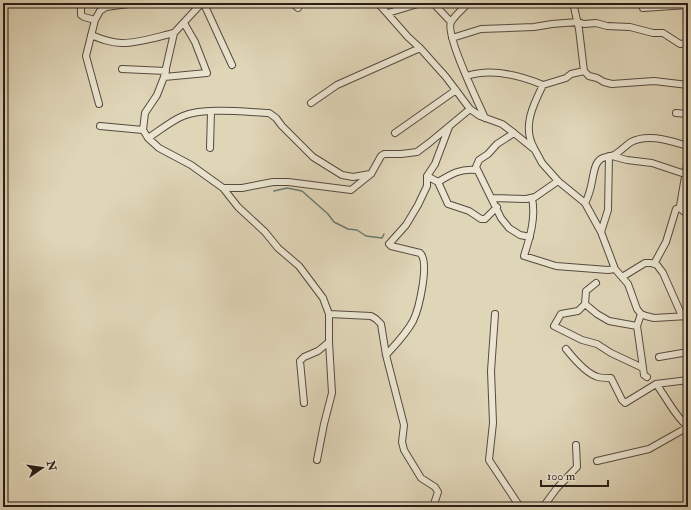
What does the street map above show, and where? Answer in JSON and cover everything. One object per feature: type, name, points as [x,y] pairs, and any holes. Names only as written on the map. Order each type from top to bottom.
[{"type":"street","points":[[81,3],[81,15],[94,20]]},
{"type":"street","points":[[99,104],[86,56],[94,20],[100,11],[106,7],[136,3]]},
{"type":"street","points":[[180,3],[205,4]]},
{"type":"street","points":[[292,3],[298,8]]},
{"type":"street","points":[[378,3],[408,37],[420,48],[456,90],[470,109],[485,118],[502,124],[535,150]]},
{"type":"street","points":[[388,13],[421,3]]},
{"type":"street","points":[[433,3],[451,22]]},
{"type":"street","points":[[468,3],[451,22],[450,31],[457,54],[485,118]]},
{"type":"street","points":[[575,3],[574,6],[578,22],[584,71],[589,76],[612,84],[654,81],[688,85]]},
{"type":"street","points":[[91,35],[121,43],[137,42],[174,33],[205,4]]},
{"type":"street","points":[[205,4],[232,65]]},
{"type":"street","points":[[643,8],[688,4]]},
{"type":"street","points":[[452,38],[481,29],[534,27],[578,22],[584,24],[596,23],[616,27],[630,27],[653,33],[663,33],[680,44],[688,44]]},
{"type":"street","points":[[122,70],[165,74],[207,73],[207,69],[199,54],[195,42],[184,23]]},
{"type":"street","points":[[174,33],[165,74],[157,95],[145,113],[142,130],[159,148],[191,165],[223,188],[238,207],[265,232],[278,248],[299,266],[323,298],[329,314],[332,393],[317,460]]},
{"type":"street","points":[[311,103],[337,85],[420,48]]},
{"type":"street","points":[[466,76],[483,73],[504,73],[543,85],[566,78],[571,74],[584,71]]},
{"type":"street","points":[[543,85],[534,104],[529,122],[528,134],[542,163],[558,181],[585,203],[601,232],[615,269],[628,284],[637,309],[641,314],[654,318],[685,316],[663,273],[657,265],[645,263],[622,277]]},
{"type":"street","points":[[395,133],[456,90]]},
{"type":"street","points":[[223,188],[242,188],[273,182],[288,182],[351,190],[371,174],[381,156],[384,154],[417,152],[470,109]]},
{"type":"street","points":[[210,148],[211,112]]},
{"type":"street","points":[[148,138],[182,116],[192,113],[270,113],[313,156],[342,175],[353,177],[371,174]]},
{"type":"street","points":[[676,113],[688,114]]},
{"type":"street","points":[[100,126],[142,130]]},
{"type":"street","points":[[386,355],[400,341],[413,321],[417,310],[425,270],[423,256],[420,253],[391,246],[389,244],[406,225],[418,205],[427,186],[427,176],[435,164],[449,127]]},
{"type":"street","points":[[514,133],[496,144],[488,154],[478,160],[476,170],[509,228],[520,235],[530,237]]},
{"type":"street","points":[[611,156],[638,139],[665,140],[688,146]]},
{"type":"street","points":[[585,203],[592,187],[596,165],[605,156],[652,163],[687,175]]},
{"type":"street","points":[[601,232],[608,210],[611,156]]},
{"type":"street","points":[[654,264],[666,242],[676,209],[680,208],[687,175],[688,159]]},
{"type":"street","points":[[438,182],[453,173],[468,169],[476,170]]},
{"type":"street","points":[[427,176],[438,182],[448,204],[472,212],[481,219],[485,219],[497,207]]},
{"type":"street","points":[[492,198],[532,198],[558,181]]},
{"type":"street","points":[[532,198],[534,214],[530,237],[524,256],[556,266],[608,270],[615,269]]},
{"type":"street","points":[[680,208],[683,211],[688,212]]},
{"type":"street","points":[[596,283],[586,291],[585,304],[578,311],[561,314],[554,326],[582,340],[597,344],[611,353],[643,368]]},
{"type":"street","points":[[585,304],[597,314],[609,321],[637,326]]},
{"type":"street","points":[[329,314],[371,316],[381,324],[386,355],[404,425],[402,442],[404,450],[421,478],[435,487],[438,492],[433,507]]},
{"type":"street","points":[[495,314],[491,371],[493,423],[489,460],[520,507]]},
{"type":"street","points":[[641,314],[637,326],[644,375],[647,377]]},
{"type":"street","points":[[304,403],[300,361],[304,357],[318,351],[329,342]]},
{"type":"street","points":[[566,349],[577,363],[592,374],[600,378],[611,378],[625,403],[656,384],[688,380]]},
{"type":"street","points":[[659,357],[688,352]]},
{"type":"street","points":[[597,461],[650,449],[688,427],[682,422],[656,384]]},
{"type":"street","points":[[543,507],[557,488],[577,467],[576,445]]},
{"type":"waterway","points":[[274,191],[287,188],[302,191],[328,214],[334,222],[348,229],[357,230],[366,236],[382,238],[384,234]]}]
